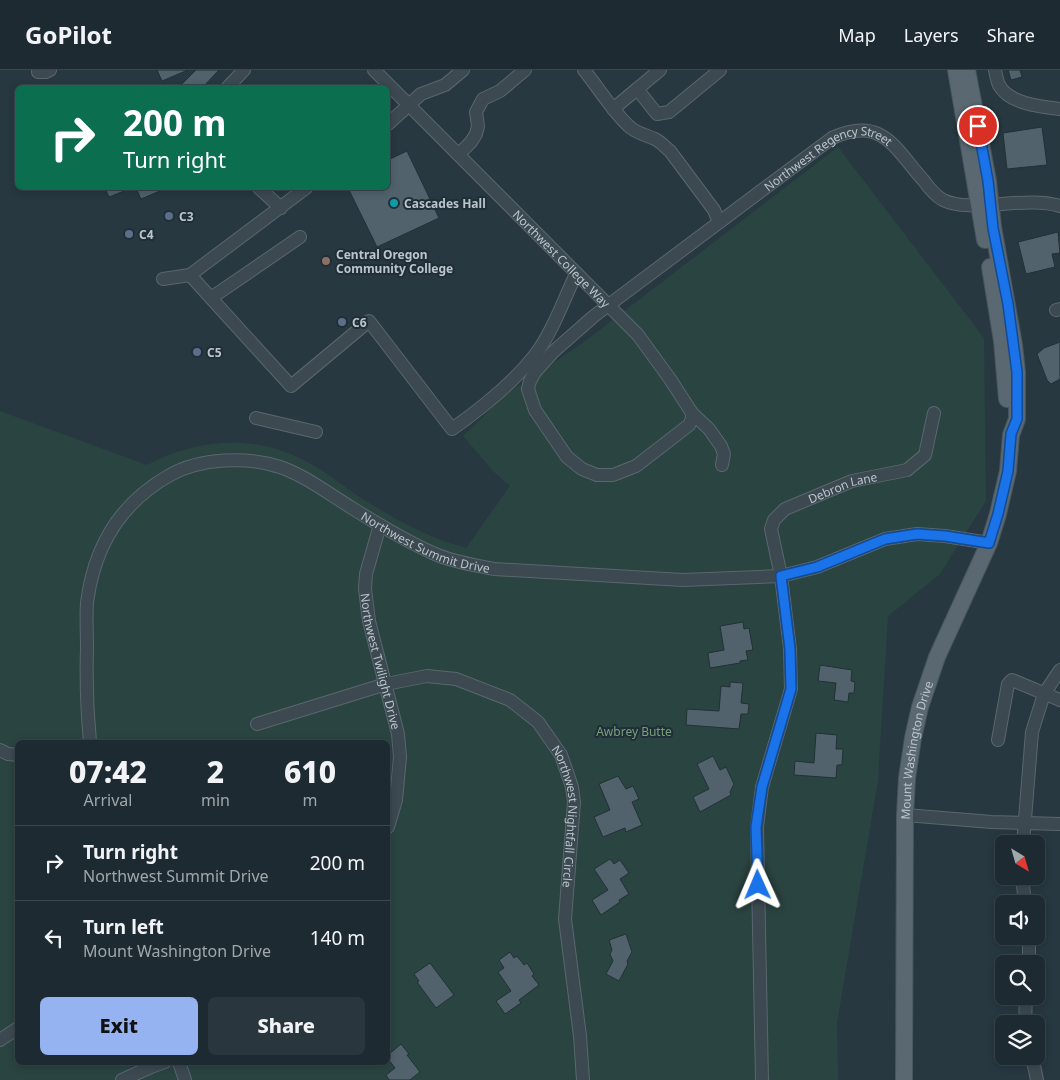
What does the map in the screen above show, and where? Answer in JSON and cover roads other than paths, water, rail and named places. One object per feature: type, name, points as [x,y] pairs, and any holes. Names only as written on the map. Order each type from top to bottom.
[{"type":"main road","name":"Mount Washington Drive","points":[[956,70],[985,204]]},
{"type":"main road","name":"Mount Washington Drive","points":[[904,1080],[905,815],[907,778],[913,738],[923,698],[937,657],[989,543],[1008,471],[1011,434],[1006,418],[1007,397],[1002,341],[991,272],[985,204],[967,70]]},
{"type":"street","points":[[230,85],[244,70]]},
{"type":"street","name":"Northwest College Way","points":[[374,70],[389,85]]},
{"type":"street","points":[[390,122],[422,94],[445,85],[463,70]]},
{"type":"street","points":[[458,154],[471,142],[476,134],[478,126],[476,112],[483,99],[500,91],[525,70]]},
{"type":"street","points":[[584,70],[613,109],[631,128],[645,137],[654,138],[670,151],[714,210],[718,222]]},
{"type":"street","points":[[613,109],[660,70]]},
{"type":"street","points":[[636,89],[657,114],[669,112],[720,70]]},
{"type":"street","points":[[995,70],[1000,87],[1016,100],[1036,107],[1060,109]]},
{"type":"street","name":"Northwest College Way","points":[[390,86],[638,335],[692,413],[709,429],[720,446],[724,454],[722,465]]},
{"type":"street","name":"Northwest Regency Street","points":[[609,305],[832,138],[845,132],[858,130],[881,135],[896,147],[932,191],[943,200],[957,204],[1020,202],[1053,203],[1060,206]]},
{"type":"street","points":[[261,190],[281,208]]},
{"type":"street","points":[[163,279],[190,275],[304,190]]},
{"type":"street","points":[[211,298],[300,237]]},
{"type":"street","points":[[190,275],[291,386],[369,321],[452,429],[499,392],[535,355],[546,337],[576,274]]},
{"type":"street","points":[[609,305],[553,352],[535,372],[530,381],[528,389],[535,410],[568,457],[582,470],[597,475],[613,475],[636,466],[689,425],[692,413]]},
{"type":"street","name":"Debron Lane","points":[[762,1080],[756,827],[762,787],[791,689],[790,649],[781,576],[771,529],[774,520],[785,509],[852,481],[908,470],[925,455],[934,413]]},
{"type":"street","points":[[256,418],[316,432]]},
{"type":"street","name":"Northwest Summit Drive","points":[[90,740],[86,700],[87,603],[95,566],[107,535],[132,503],[154,484],[180,470],[198,464],[217,461],[255,461],[280,467],[306,479],[380,526],[436,555],[494,569],[683,580],[781,576],[817,567],[885,539],[917,534],[989,543]]},
{"type":"street","name":"Northwest Twilight Drive","points":[[380,526],[366,574],[365,589],[369,621],[398,734],[400,757],[396,800],[390,820]]},
{"type":"street","points":[[1024,835],[1032,732],[1044,694],[1060,670]]},
{"type":"street","name":"Northwest Nightfall Circle","points":[[257,724],[386,684],[427,676],[456,679],[510,700],[538,722],[560,755],[572,787],[574,802],[565,920],[580,1036],[583,1080]]},
{"type":"street","points":[[998,740],[1008,684],[1012,680],[1060,700]]},
{"type":"street","points":[[0,750],[15,755]]},
{"type":"street","points":[[905,815],[992,822],[1060,824]]},
{"type":"street","points":[[0,1040],[15,1030]]},
{"type":"street","points":[[122,1080],[157,1065]]},
{"type":"street","points":[[180,1065],[185,1080]]},
{"type":"street","points":[[1034,1065],[1037,1080]]},
{"type":"place","name":"Cascades Hall","points":[[394,203]]},
{"type":"place","name":"C3","points":[[169,216]]},
{"type":"place","name":"C4","points":[[129,234]]},
{"type":"place","name":"Central Oregon Community College","points":[[326,261]]},
{"type":"place","name":"C6","points":[[342,322]]},
{"type":"place","name":"C5","points":[[197,352]]},
{"type":"park label","name":"Awbrey Butte","points":[[634,731]]}]
